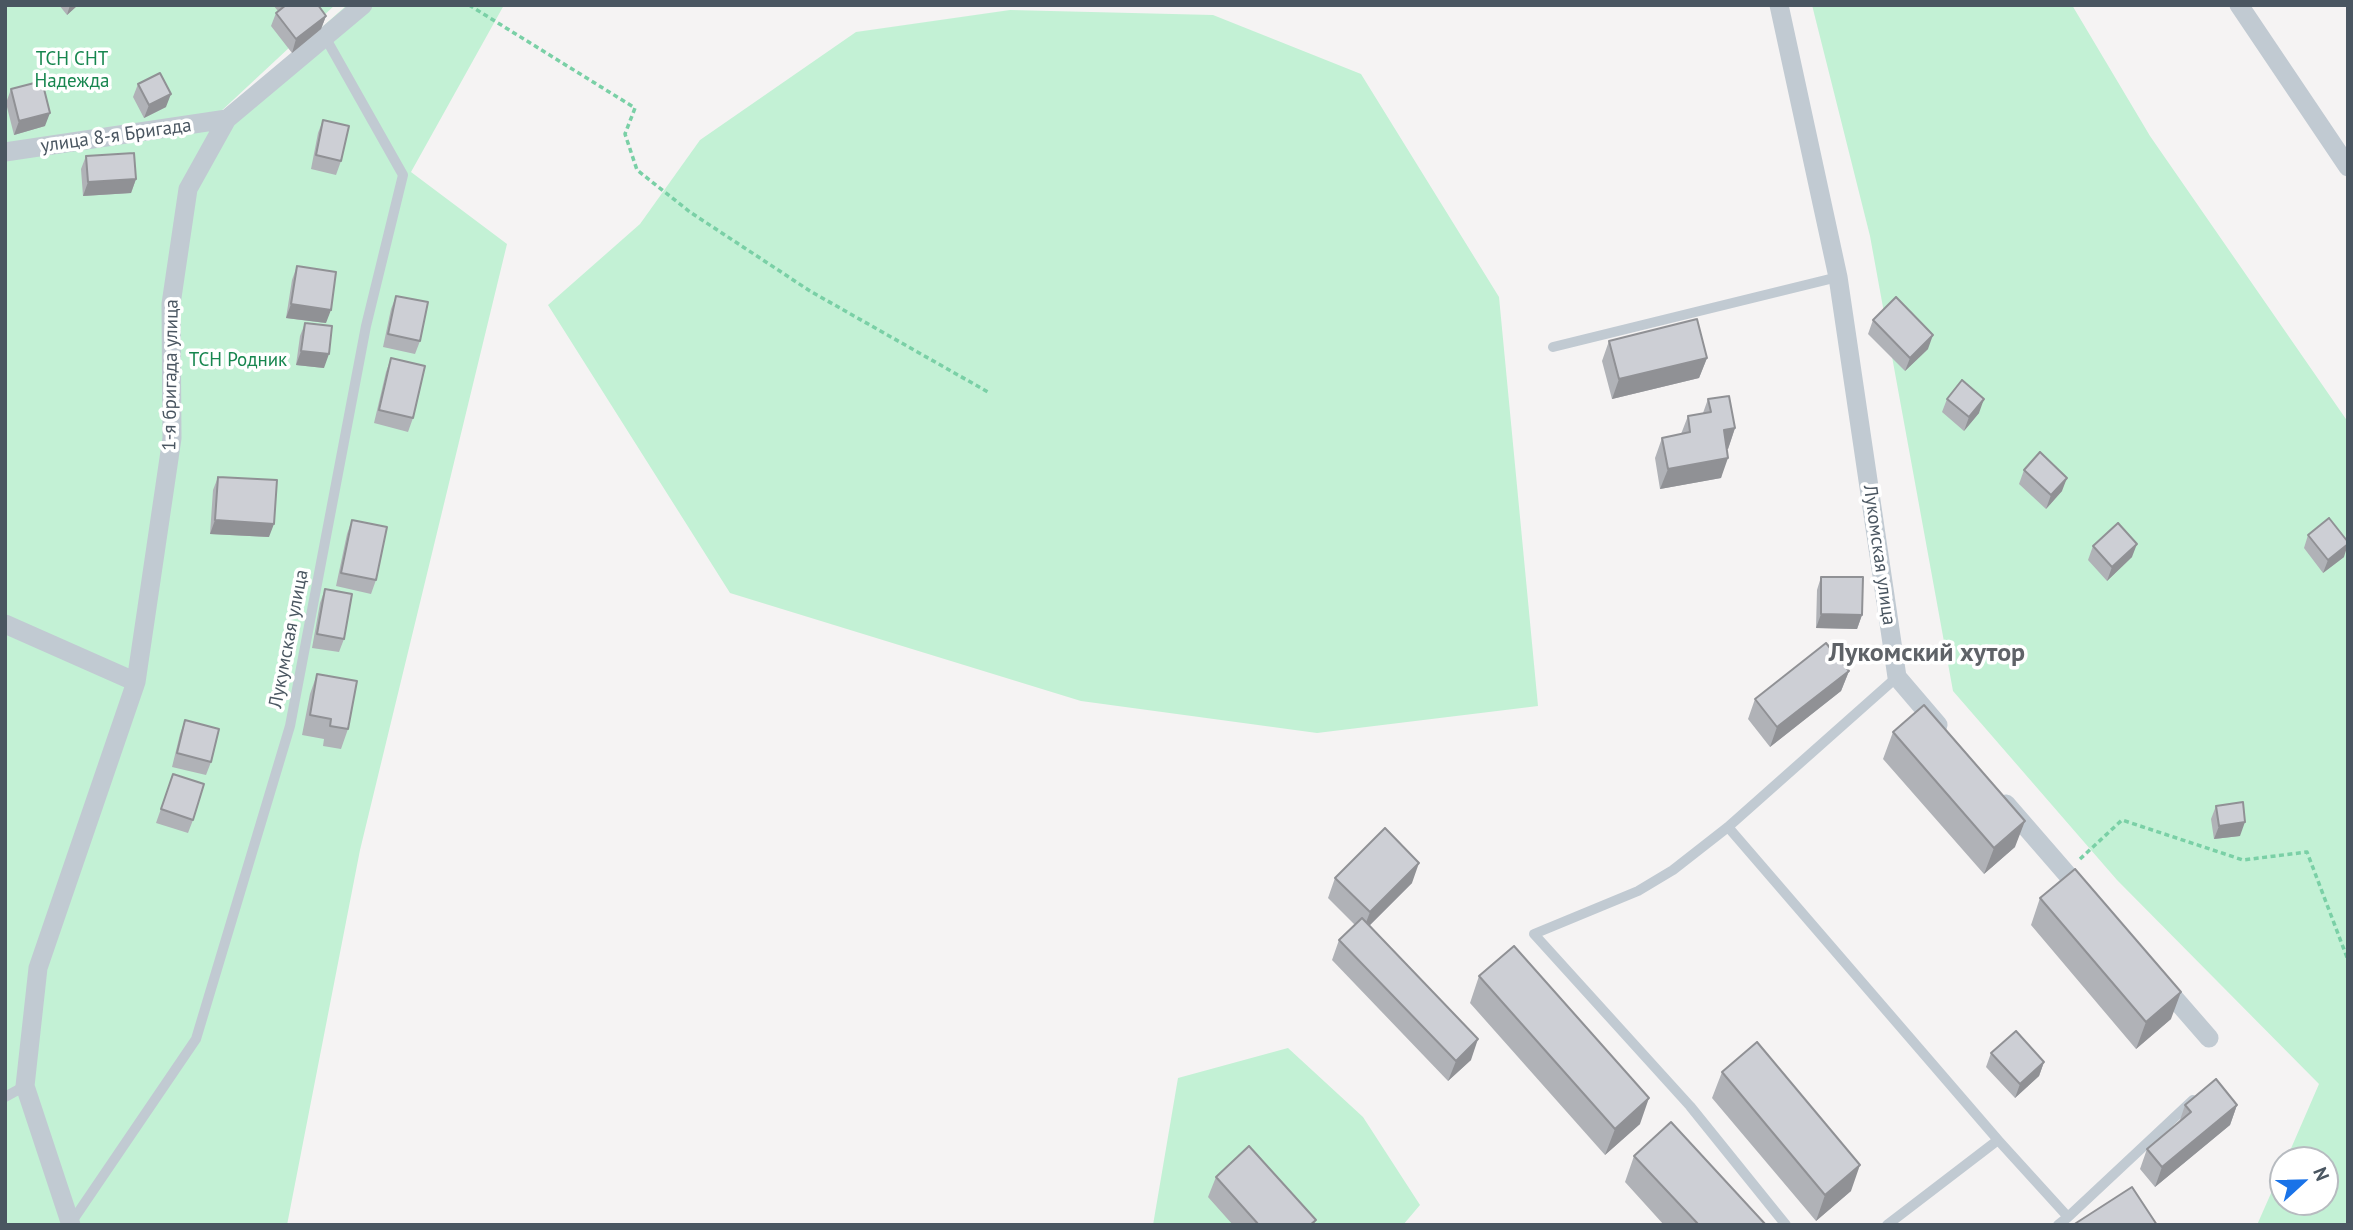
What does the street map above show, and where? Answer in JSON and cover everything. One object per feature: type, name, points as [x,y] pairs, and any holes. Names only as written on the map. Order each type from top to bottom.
[{"type":"street","points":[[227,119],[363,5]]},
{"type":"street","name":"Лукомская улица","points":[[1779,5],[1838,277],[1897,677]]},
{"type":"street","points":[[2239,5],[2348,167]]},
{"type":"street","name":"улица 8-я Бригада","points":[[5,152],[227,119]]},
{"type":"street","name":"1-я бригада улица","points":[[25,1086],[38,968],[136,682],[172,438],[171,304],[188,188],[227,119]]},
{"type":"street","points":[[5,624],[136,682]]},
{"type":"street","points":[[1897,677],[1950,739]]},
{"type":"street","points":[[1994,790],[2102,914]]},
{"type":"street","points":[[2147,966],[2209,1038]]},
{"type":"street","points":[[25,1086],[71,1224]]},
{"type":"lane","name":"Лукумская улица","points":[[71,1224],[196,1039],[290,726],[366,326],[403,175],[325,37]]},
{"type":"lane","points":[[1553,347],[1838,277]]},
{"type":"lane","points":[[1786,1225],[1690,1106],[1534,934],[1638,891],[1674,870],[1728,827],[1897,677]]},
{"type":"lane","points":[[1728,827],[1998,1140],[2068,1217]]},
{"type":"lane","points":[[5,1097],[25,1086]]},
{"type":"lane","points":[[2058,1225],[2199,1094]]},
{"type":"lane","points":[[1887,1225],[1998,1140]]},
{"type":"path","points":[[469,5],[635,108],[625,134],[637,170],[690,212],[810,292],[988,392]]},
{"type":"path","points":[[2066,873],[2122,820],[2243,859],[2306,852],[2348,960]]},
{"type":"green space","name":"ТСН СНТ Надежда","points":[[5,5],[335,5],[218,114],[5,148]]},
{"type":"green space","name":"ТСН Родник","points":[[347,5],[504,5],[411,172],[507,244],[360,850],[287,1225],[5,1225],[5,160],[207,129]]},
{"type":"green space","points":[[1812,5],[2072,5],[2150,136],[2348,422],[2348,1225],[2257,1225],[2269,1198],[2269,1216],[2339,1216],[2339,1146],[2292,1146],[2319,1084],[2117,880],[1953,691],[1870,236]]},
{"type":"green space","points":[[1010,10],[1213,15],[1361,74],[1499,297],[1538,706],[1317,733],[1081,701],[730,593],[548,305],[640,224],[700,140],[856,32]]},
{"type":"green space","points":[[1288,1048],[1363,1117],[1420,1205],[1403,1225],[1153,1225],[1178,1078]]},
{"type":"building","points":[[286,5],[318,5],[326,16],[296,39],[276,13]]},
{"type":"building","points":[[160,73],[171,94],[149,105],[138,84]]},
{"type":"building","points":[[42,81],[50,113],[19,121],[11,89]]},
{"type":"building","points":[[323,120],[349,126],[341,161],[316,155]]},
{"type":"building","points":[[134,153],[136,179],[88,182],[86,156]]},
{"type":"building","points":[[297,266],[336,272],[331,310],[291,304]]},
{"type":"building","points":[[396,296],[428,302],[420,341],[388,334]]},
{"type":"building","points":[[1896,297],[1933,335],[1910,358],[1873,320]]},
{"type":"building","points":[[1697,319],[1707,358],[1619,379],[1609,341]]},
{"type":"building","points":[[305,323],[332,326],[329,354],[301,351]]},
{"type":"building","points":[[391,358],[425,366],[413,418],[379,410]]},
{"type":"building","points":[[1962,380],[1984,399],[1969,417],[1947,399]]},
{"type":"building","points":[[1729,396],[1735,428],[1724,430],[1728,458],[1668,469],[1662,438],[1690,432],[1688,416],[1711,412],[1708,399]]},
{"type":"building","points":[[2040,452],[2067,478],[2051,495],[2024,470]]},
{"type":"building","points":[[218,477],[277,480],[274,524],[215,520]]},
{"type":"building","points":[[2329,518],[2348,544],[2328,560],[2308,535]]},
{"type":"building","points":[[352,520],[387,527],[376,580],[341,573]]},
{"type":"building","points":[[2118,523],[2137,544],[2112,567],[2093,546]]},
{"type":"building","points":[[1821,577],[1863,577],[1862,615],[1821,614]]},
{"type":"building","points":[[325,589],[352,594],[344,639],[317,634]]},
{"type":"building","points":[[1826,643],[1849,671],[1777,727],[1755,699]]},
{"type":"building","points":[[317,674],[357,681],[348,729],[330,726],[331,719],[310,715]]},
{"type":"building","points":[[1924,705],[2025,821],[1994,848],[1893,732]]},
{"type":"building","points":[[185,720],[219,729],[211,762],[177,753]]},
{"type":"building","points":[[173,774],[204,784],[193,820],[161,809]]},
{"type":"building","points":[[2243,802],[2245,822],[2219,826],[2216,806]]},
{"type":"building","points":[[1385,828],[1419,863],[1370,912],[1335,878]]},
{"type":"building","points":[[2075,869],[2181,992],[2146,1022],[2040,898]]},
{"type":"building","points":[[1362,918],[1478,1039],[1456,1061],[1339,940]]},
{"type":"building","points":[[1514,946],[1649,1098],[1615,1129],[1479,976]]},
{"type":"building","points":[[2016,1031],[2044,1062],[2020,1084],[1991,1053]]},
{"type":"building","points":[[1757,1042],[1860,1165],[1825,1195],[1722,1072]]},
{"type":"building","points":[[2216,1079],[2237,1105],[2162,1167],[2147,1149],[2191,1112],[2185,1105]]},
{"type":"building","points":[[1671,1122],[1766,1225],[1699,1225],[1634,1156]]},
{"type":"building","points":[[1249,1146],[1316,1220],[1310,1225],[1259,1225],[1216,1177]]},
{"type":"building","points":[[2132,1187],[2157,1225],[2073,1225]]},
{"type":"district","name":"Лукомский хутор","points":[[1927,654]]}]
